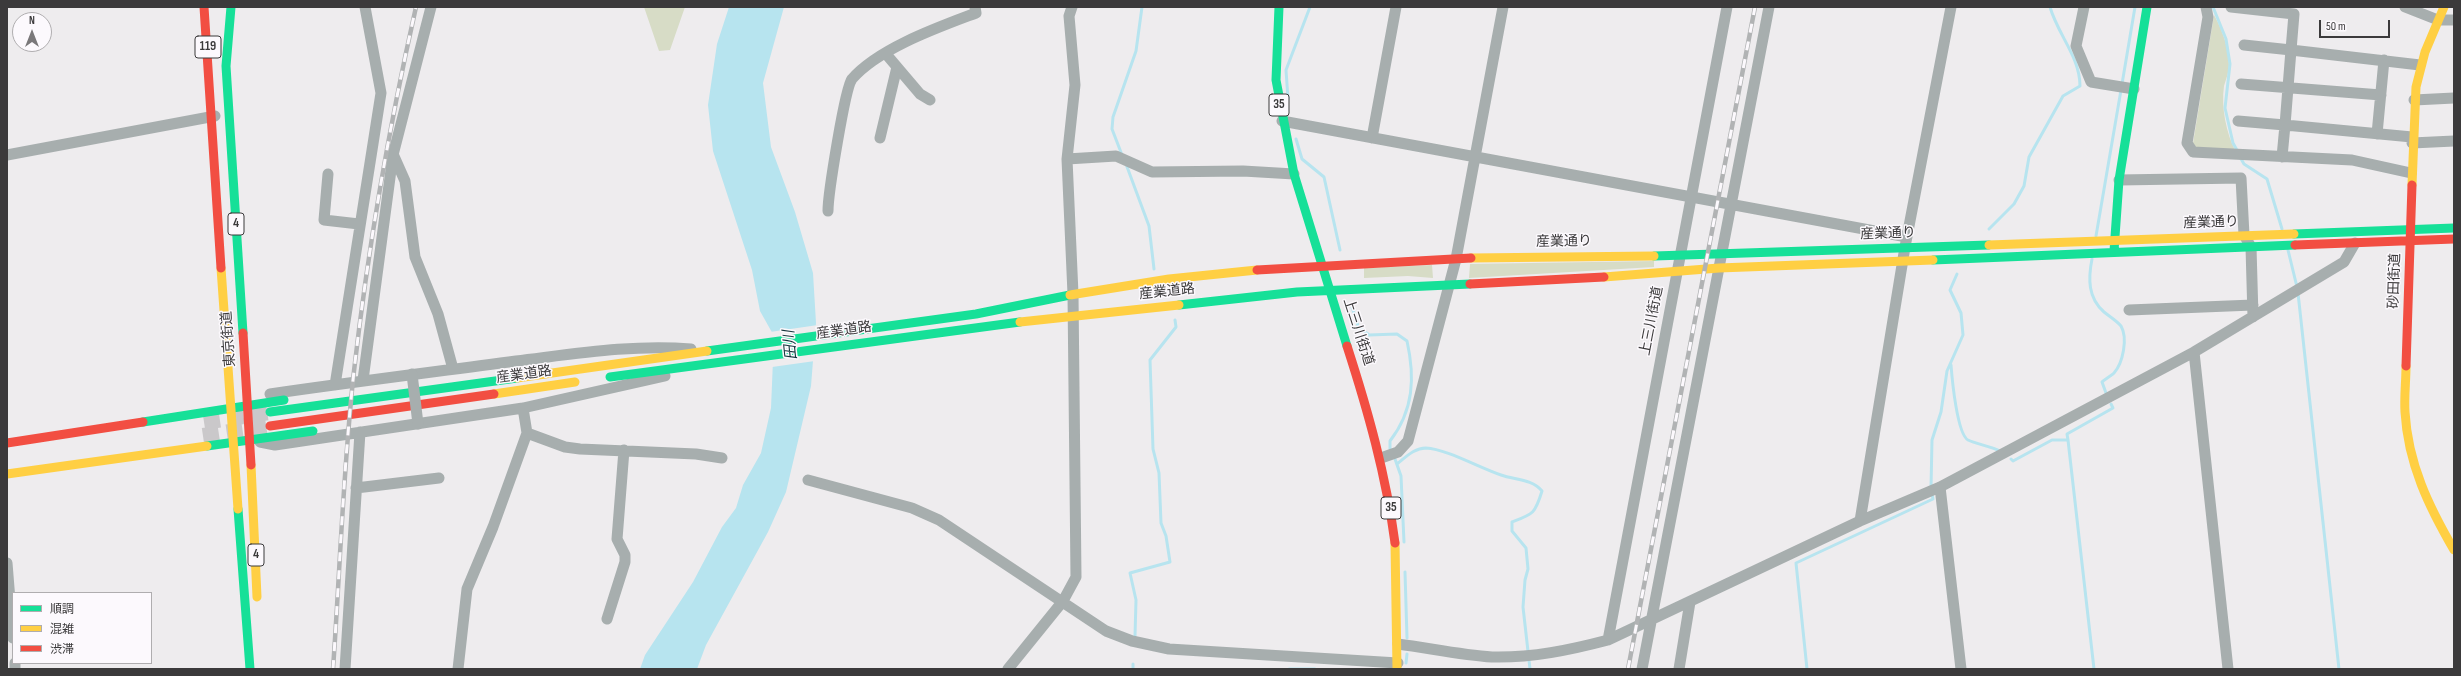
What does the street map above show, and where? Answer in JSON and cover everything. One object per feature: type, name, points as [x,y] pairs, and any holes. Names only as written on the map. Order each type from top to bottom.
[{"type":"main road","points":[[219,26],[222,7]]},
{"type":"main road","name":"東京街道","points":[[231,7],[226,66],[258,582],[250,669]]},
{"type":"main road","name":"上三川街道","points":[[1279,7],[1276,67],[1282,121],[1294,174],[1381,458],[1396,549],[1397,666]]},
{"type":"main road","points":[[2114,252],[2113,240],[2119,180],[2147,7]]},
{"type":"main road","name":"砂田街道","points":[[2444,7],[2420,65],[2414,100],[2405,412],[2410,454],[2428,505],[2454,550]]},
{"type":"main road","name":"東京街道","points":[[205,8],[213,116],[230,408],[250,669]]},
{"type":"main road","name":"4","points":[[211,86],[216,44]]},
{"type":"main road","name":"産業通り","points":[[1322,266],[1456,258],[1572,255],[1680,256],[1906,242],[2113,240],[2454,228]]},
{"type":"main road","name":"産業通り","points":[[1329,290],[1574,279],[1719,268],[2454,239]]},
{"type":"main road","name":"産業道路","points":[[270,412],[584,370],[976,314],[1073,294],[1168,279],[1322,266]]},
{"type":"main road","name":"産業道路","points":[[601,378],[719,363],[978,326],[1329,290]]},
{"type":"main road","points":[[7,442],[248,405],[493,373],[584,370]]},
{"type":"main road","name":"産業道路","points":[[250,440],[498,402],[586,380],[270,426]]},
{"type":"main road","points":[[7,452],[204,422]]},
{"type":"main road","points":[[7,474],[250,440]]},
{"type":"main road","points":[[7,464],[78,454]]},
{"type":"street","points":[[335,385],[381,93],[365,7]]},
{"type":"street","points":[[363,380],[368,333],[393,154],[431,7]]},
{"type":"street","points":[[828,211],[831,175],[851,80],[886,54],[926,32],[976,13],[976,7]]},
{"type":"street","points":[[1008,669],[1063,601],[1076,577],[1073,294],[1067,158],[1075,85],[1069,16],[1072,7]]},
{"type":"street","points":[[1372,138],[1396,7]]},
{"type":"street","points":[[1381,458],[1398,452],[1408,441],[1456,258],[1503,7]]},
{"type":"street","name":"上三川街道","points":[[1608,640],[1727,7]]},
{"type":"street","points":[[1642,669],[1769,7]]},
{"type":"street","points":[[1860,521],[1906,242],[1951,7]]},
{"type":"street","points":[[2084,7],[2076,46],[2091,82],[2134,89]]},
{"type":"street","points":[[2206,7],[2208,17],[2187,144],[2193,152],[2352,160],[2411,173]]},
{"type":"street","points":[[2231,7],[2294,14],[2282,157]]},
{"type":"street","points":[[2405,7],[2438,20],[2454,20]]},
{"type":"street","points":[[2244,45],[2420,65]]},
{"type":"street","points":[[886,54],[920,94],[930,100]]},
{"type":"street","points":[[2377,134],[2384,60]]},
{"type":"street","points":[[880,138],[897,67]]},
{"type":"street","points":[[2241,84],[2381,95]]},
{"type":"street","points":[[2414,100],[2454,98]]},
{"type":"street","points":[[7,155],[213,116],[229,115]]},
{"type":"street","points":[[1282,121],[1730,204],[1906,242]]},
{"type":"street","points":[[2238,121],[2377,134],[2412,140],[2454,142]]},
{"type":"street","points":[[393,154],[405,181],[415,257],[438,314],[453,369]]},
{"type":"street","points":[[1067,158],[1116,156],[1152,172],[1243,171],[1294,174]]},
{"type":"street","points":[[328,174],[324,220],[360,224]]},
{"type":"street","points":[[2119,180],[2241,178],[2244,235],[2251,247],[2253,317]]},
{"type":"street","points":[[1398,644],[1491,657],[1517,657],[1568,650],[1608,640],[1860,521],[1940,487],[2194,352],[2344,262],[2355,243]]},
{"type":"street","points":[[2129,310],[2253,305]]},
{"type":"street","points":[[248,405],[270,394],[363,380],[605,350],[673,347],[718,351]]},
{"type":"street","points":[[2194,352],[2228,669]]},
{"type":"street","points":[[250,440],[275,445],[523,408],[719,363]]},
{"type":"street","points":[[412,374],[418,424]]},
{"type":"street","points":[[458,669],[467,589],[493,528],[527,433],[523,408]]},
{"type":"street","points":[[345,669],[360,432]]},
{"type":"street","points":[[527,433],[565,447],[696,454],[722,458]]},
{"type":"street","points":[[607,619],[625,562],[625,555],[617,538],[624,450]]},
{"type":"street","points":[[356,488],[439,478]]},
{"type":"street","points":[[808,480],[912,508],[939,520],[1106,631],[1147,645],[1169,649],[1397,666]]},
{"type":"street","points":[[1940,487],[1960,669]]},
{"type":"street","points":[[7,563],[12,626]]},
{"type":"street","points":[[1679,669],[1690,602]]},
{"type":"green space","points":[[644,7],[685,7],[670,50],[659,51]]},
{"type":"green space","points":[[2214,15],[2220,26],[2228,52],[2229,68],[2224,86],[2223,102],[2229,137],[2236,152],[2197,149],[2193,143]]},
{"type":"green space","points":[[1654,261],[1654,267],[1469,278],[1470,264]]},
{"type":"green space","points":[[1432,265],[1433,278],[1408,276],[1364,278],[1364,268]]},
{"type":"water","name":"田川","points":[[729,7],[784,7],[763,83],[771,147],[795,212],[813,273],[816,323],[811,386],[786,492],[768,532],[706,645],[697,669],[640,669],[645,655],[693,582],[722,527],[736,508],[743,485],[761,453],[771,408],[774,336],[760,311],[752,270],[713,151],[708,105],[717,44]]},
{"type":"pier","points":[[818,325],[815,361],[772,367],[772,336],[770,332]]},
{"type":"waterway","points":[[1122,155],[1112,129],[1113,117],[1136,51],[1142,7]]},
{"type":"waterway","points":[[1288,99],[1286,70],[1310,7]]},
{"type":"waterway","points":[[1989,229],[2014,204],[2024,186],[2029,157],[2063,96],[2080,86],[2079,75],[2073,56],[2058,27],[2050,7]]},
{"type":"waterway","points":[[2122,84],[2135,7]]},
{"type":"waterway","points":[[2213,7],[2226,39],[2230,64],[2225,108],[2233,143],[2238,152]]},
{"type":"waterway","points":[[2096,236],[2121,90]]},
{"type":"waterway","points":[[1296,139],[1302,159],[1324,177],[1340,250]]},
{"type":"waterway","points":[[2240,157],[2244,164],[2267,179],[2282,229]]},
{"type":"waterway","points":[[1126,164],[1149,226],[1154,269]]},
{"type":"waterway","points":[[2288,250],[2297,287]]},
{"type":"waterway","points":[[2092,259],[2090,274],[2090,288],[2092,294],[2099,307],[2121,326],[2124,337],[2124,350],[2120,363],[2114,373],[2102,382],[2106,393]]},
{"type":"waterway","points":[[1931,488],[1932,440],[1941,412],[1947,371],[1963,335],[1961,313],[1950,290],[1957,274]]},
{"type":"waterway","points":[[2298,293],[2339,669]]},
{"type":"waterway","points":[[1352,307],[1358,326],[1369,335],[1397,334],[1407,341],[1411,367],[1410,393],[1404,417],[1390,441],[1390,449]]},
{"type":"waterway","points":[[1135,636],[1136,600],[1130,573],[1170,562],[1166,536],[1161,523],[1159,473],[1153,449],[1150,360],[1176,327],[1175,320]]},
{"type":"waterway","points":[[1951,365],[1958,417],[1964,436],[1968,440],[2000,451]]},
{"type":"waterway","points":[[2068,440],[2067,434],[2113,408],[2111,404]]},
{"type":"waterway","points":[[2011,459],[2013,461],[2052,440],[2068,440],[2094,669]]},
{"type":"waterway","points":[[1397,464],[1410,453],[1422,448],[1434,449],[1453,455],[1501,475],[1528,482],[1538,487],[1542,491],[1535,509],[1529,515],[1512,522],[1512,531],[1526,548],[1528,569],[1525,580],[1523,607],[1530,669]]},
{"type":"waterway","points":[[1395,459],[1401,476],[1404,542]]},
{"type":"waterway","points":[[1807,669],[1796,563],[1933,499],[1932,494]]},
{"type":"waterway","points":[[1405,572],[1407,638]]},
{"type":"waterway","points":[[1406,663],[1407,654]]},
{"type":"waterway","points":[[1133,664],[1133,669]]},
{"type":"waterway","points":[[1289,669],[1315,669]]},
{"type":"tunnel","points":[[204,422],[270,412]]},
{"type":"tunnel","points":[[203,436],[270,426]]},
{"type":"railway","points":[[333,669],[347,445],[354,371],[380,188],[416,7]]},
{"type":"railway","points":[[1628,669],[1755,7]]},
{"type":"traffic: fast","points":[[231,7],[226,66],[243,333]]},
{"type":"traffic: fast","points":[[1279,7],[1276,80],[1294,174],[1347,346]]},
{"type":"traffic: fast","points":[[2114,251],[2119,180],[2147,7]]},
{"type":"traffic: fast","points":[[2294,234],[2454,228]]},
{"type":"traffic: fast","points":[[1654,256],[1989,245]]},
{"type":"traffic: fast","points":[[1933,260],[2295,245]]},
{"type":"traffic: fast","points":[[1179,305],[1297,292],[1470,284]]},
{"type":"traffic: fast","points":[[707,351],[976,314],[1070,295]]},
{"type":"traffic: fast","points":[[610,377],[1020,322]]},
{"type":"traffic: fast","points":[[270,412],[517,378]]},
{"type":"traffic: fast","points":[[143,422],[284,400]]},
{"type":"traffic: fast","points":[[207,446],[313,431]]},
{"type":"traffic: fast","points":[[238,509],[250,669]]},
{"type":"traffic: slow","points":[[2412,185],[2416,87],[2425,52],[2444,7]]},
{"type":"traffic: slow","points":[[1989,245],[2294,234]]},
{"type":"traffic: slow","points":[[1471,258],[1654,256]]},
{"type":"traffic: slow","points":[[1604,277],[1719,268],[1933,260]]},
{"type":"traffic: slow","points":[[221,268],[238,509]]},
{"type":"traffic: slow","points":[[1070,295],[1169,279],[1257,270]]},
{"type":"traffic: slow","points":[[1020,322],[1179,305]]},
{"type":"traffic: slow","points":[[517,378],[707,351]]},
{"type":"traffic: slow","points":[[2406,366],[2405,412],[2410,449],[2428,501],[2454,550]]},
{"type":"traffic: slow","points":[[494,394],[575,382]]},
{"type":"traffic: slow","points":[[7,474],[207,446]]},
{"type":"traffic: slow","points":[[251,465],[257,597]]},
{"type":"traffic: slow","points":[[1395,543],[1397,669]]},
{"type":"traffic: jam","points":[[204,7],[221,268]]},
{"type":"traffic: jam","points":[[2406,366],[2412,185]]},
{"type":"traffic: jam","points":[[2295,245],[2454,239]]},
{"type":"traffic: jam","points":[[1257,270],[1471,258]]},
{"type":"traffic: jam","points":[[1470,284],[1604,277]]},
{"type":"traffic: jam","points":[[243,333],[251,465]]},
{"type":"traffic: jam","points":[[1347,346],[1376,443],[1387,493],[1395,543]]},
{"type":"traffic: jam","points":[[270,426],[494,394]]},
{"type":"traffic: jam","points":[[7,443],[143,422]]}]
